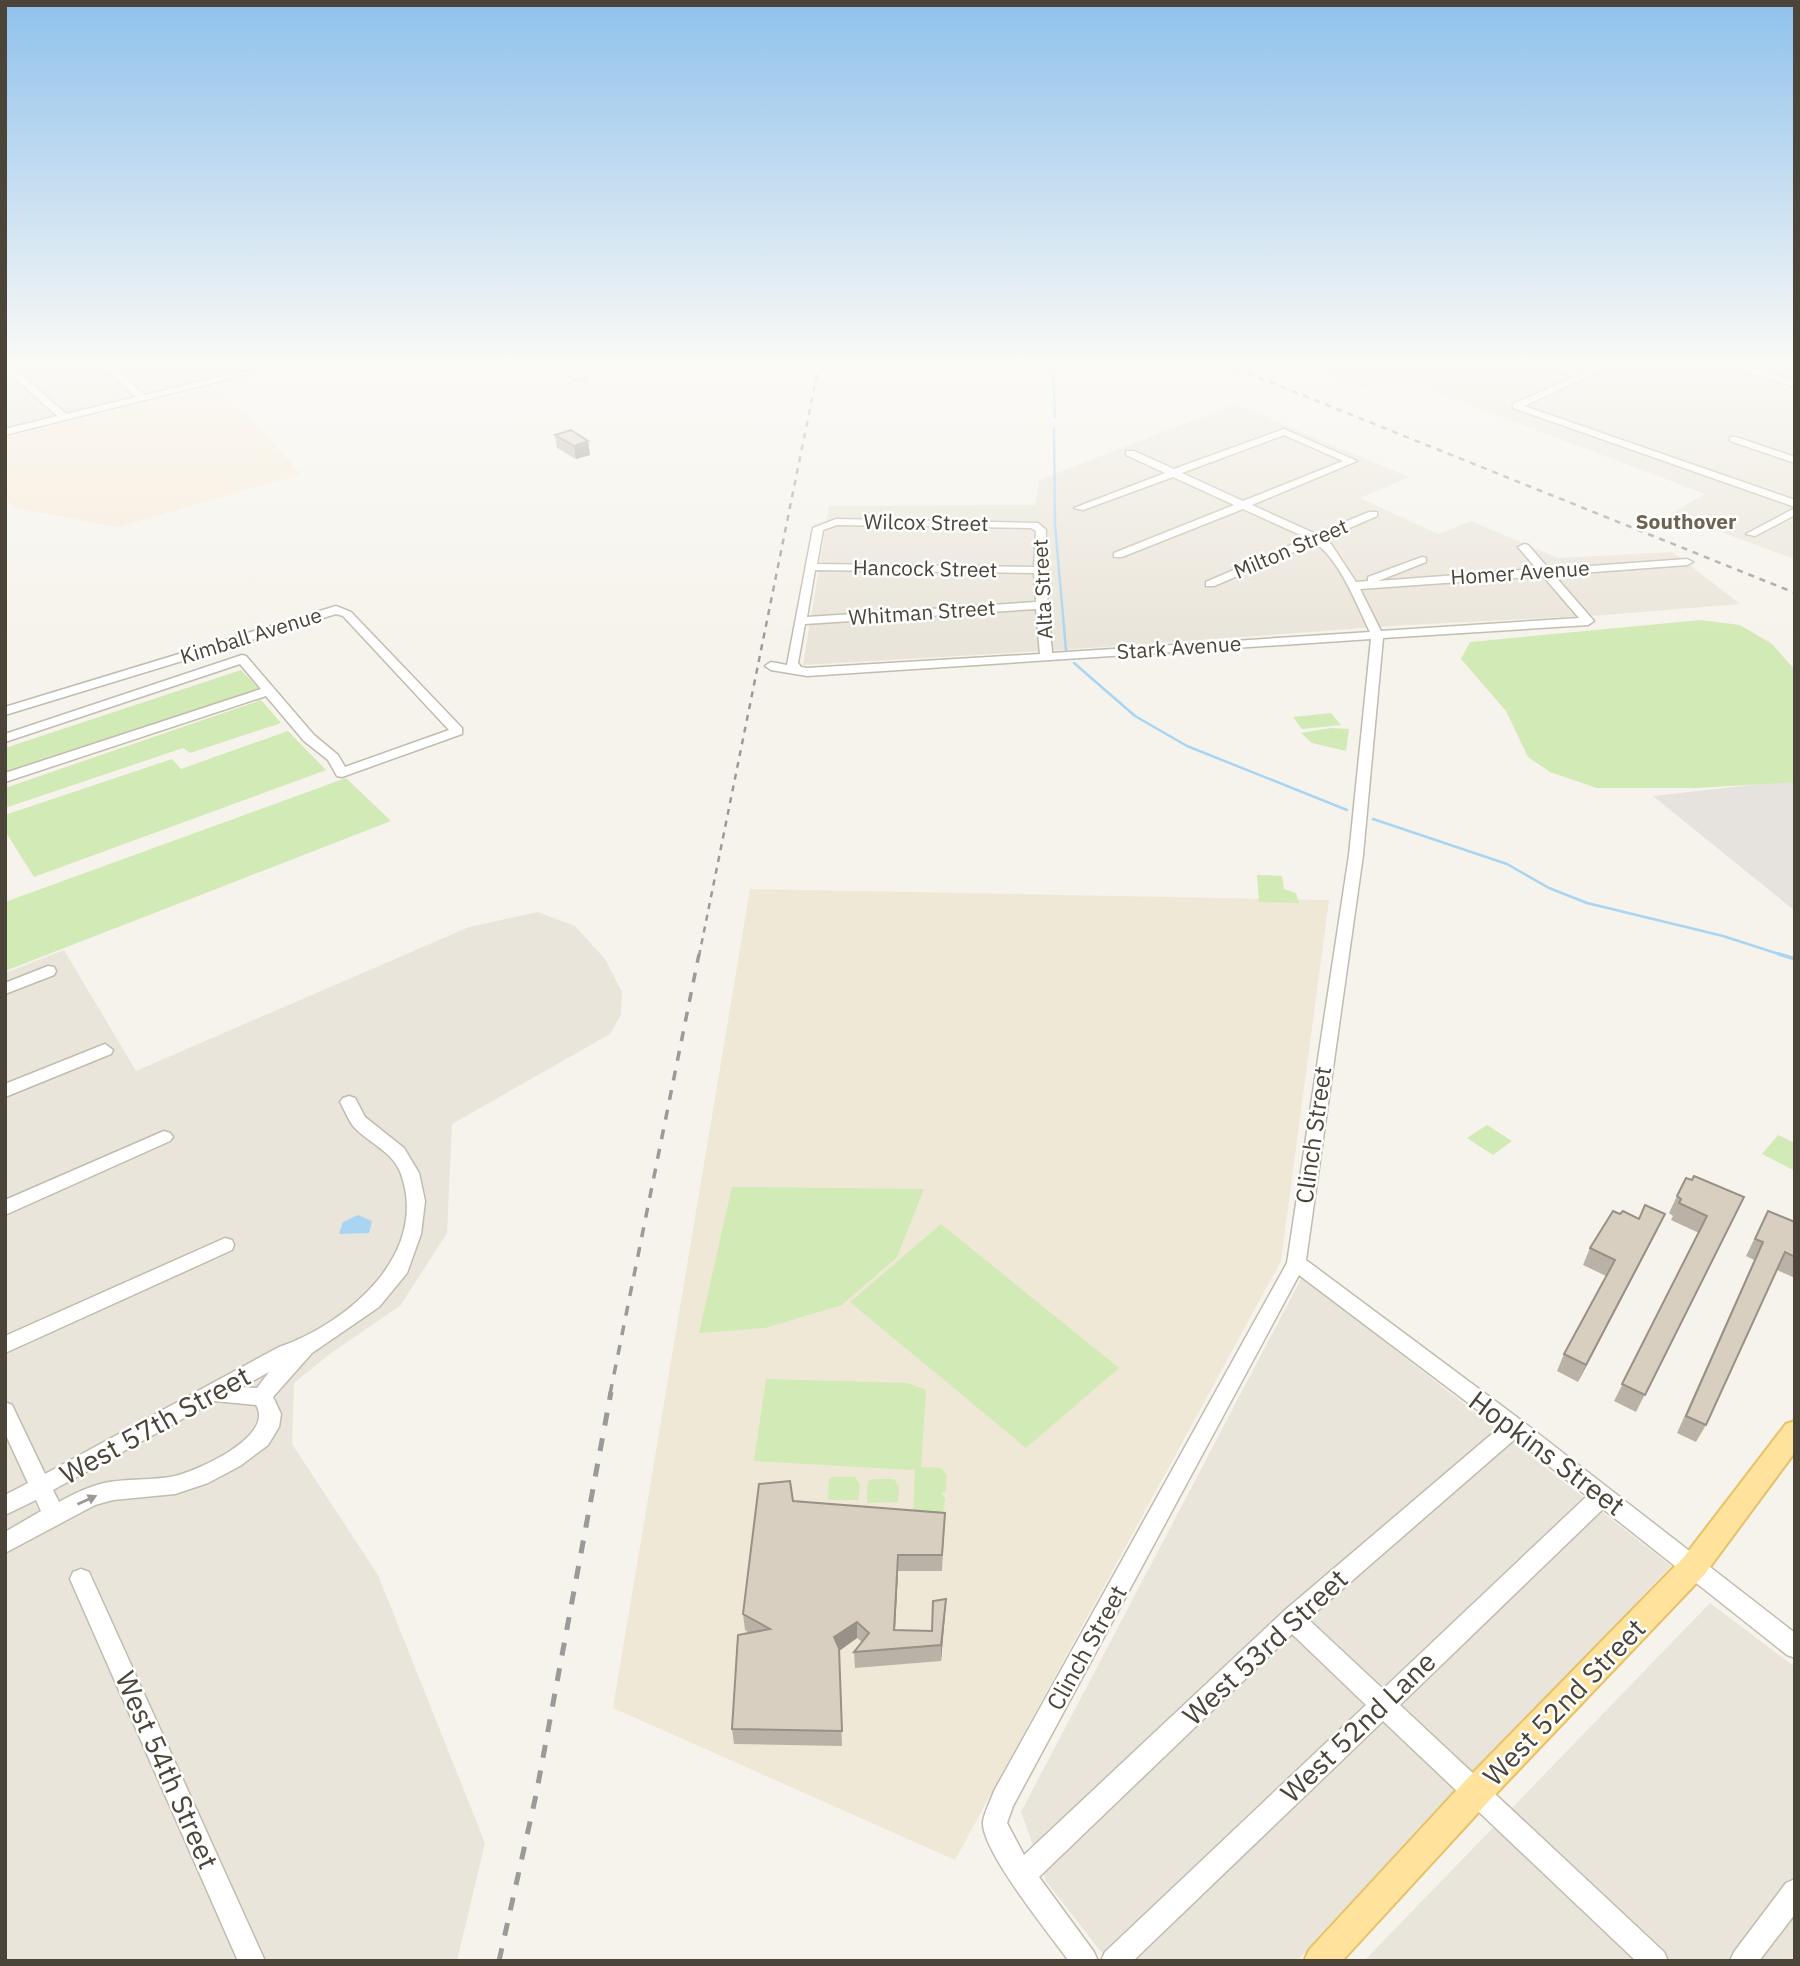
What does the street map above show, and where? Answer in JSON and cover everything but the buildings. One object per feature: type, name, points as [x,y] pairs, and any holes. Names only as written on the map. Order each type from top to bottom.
[{"type":"main road","name":"West 52nd Street","points":[[1320,1961],[1476,1792],[1695,1566],[1795,1432]]},
{"type":"street","points":[[1136,456],[1327,546],[1353,586],[1377,635]]},
{"type":"street","points":[[1079,508],[1219,456]]},
{"type":"street","points":[[1118,555],[1352,461],[1340,456]]},
{"type":"street","points":[[1658,456],[1795,504]]},
{"type":"street","points":[[1751,534],[1795,511]]},
{"type":"street","name":"Milton Street","points":[[1210,584],[1373,514]]},
{"type":"street","name":"Wilcox Street","points":[[810,567],[818,528],[836,522],[1034,525]]},
{"type":"street","name":"Alta Street","points":[[1034,525],[1041,530],[1039,570],[1046,657]]},
{"type":"street","points":[[1524,547],[1542,570]]},
{"type":"street","points":[[1353,586],[1422,560]]},
{"type":"street","name":"Homer Avenue","points":[[1353,586],[1542,570],[1687,562]]},
{"type":"street","points":[[796,669],[792,663],[810,567]]},
{"type":"street","name":"Hancock Street","points":[[810,567],[1039,570]]},
{"type":"street","name":"Stark Avenue","points":[[771,666],[807,673],[1588,621],[1542,570]]},
{"type":"street","name":"Whitman Street","points":[[802,621],[1043,605]]},
{"type":"street","name":"Kimball Avenue","points":[[5,711],[329,611],[342,611],[457,731],[342,773],[333,758],[309,738],[269,691]]},
{"type":"street","name":"Clinch Street","points":[[1085,1961],[1022,1875],[1001,1841],[995,1823],[1003,1800],[1296,1263],[1356,855],[1377,635]]},
{"type":"street","points":[[5,738],[242,659],[269,691],[5,778]]},
{"type":"street","points":[[5,989],[48,971]]},
{"type":"street","points":[[5,1091],[105,1050]]},
{"type":"street","name":"West 57th Street","points":[[5,1543],[90,1497],[122,1488],[175,1486],[215,1469],[256,1444],[269,1426],[272,1415],[262,1397],[271,1383],[305,1347],[372,1302],[400,1268],[412,1234],[416,1201],[410,1173],[398,1153],[359,1121],[349,1102]]},
{"type":"street","points":[[5,1208],[164,1137]]},
{"type":"street","points":[[5,1345],[225,1245]]},
{"type":"street","name":"Hopkins Street","points":[[1296,1263],[1515,1427],[1795,1647]]},
{"type":"street","name":"West 57th Street","points":[[5,1506],[286,1353],[305,1347]]},
{"type":"street","points":[[215,1393],[262,1397]]},
{"type":"street","points":[[5,1411],[55,1517]]},
{"type":"street","name":"West 53rd Street","points":[[1022,1875],[1292,1619],[1515,1427]]},
{"type":"street","name":"West 52nd Lane","points":[[1114,1961],[1602,1495]]},
{"type":"street","name":"West 54th Street","points":[[81,1579],[252,1961]]},
{"type":"street","points":[[1292,1619],[1655,1961]]},
{"type":"street","points":[[1743,1961],[1795,1892]]},
{"type":"shaded area","points":[[5,456],[284,456],[301,474],[118,527],[15,508],[5,497]]},
{"type":"shaded area","points":[[1102,456],[1358,456],[1409,477],[1360,498],[1438,534],[1471,521],[1558,558],[1673,552],[1740,604],[1604,615],[1406,625],[1061,650],[803,665],[829,506],[1035,505],[1039,480]]},
{"type":"shaded area","points":[[1604,456],[1795,456],[1795,559],[1670,514],[1705,494]]},
{"type":"shaded area","points":[[1795,780],[1795,911],[1653,796]]},
{"type":"shaded area","points":[[750,889],[1329,900],[1281,1261],[955,1860],[613,1708]]},
{"type":"shaded area","points":[[538,912],[575,926],[605,959],[622,992],[621,1015],[610,1034],[452,1124],[447,1233],[400,1306],[331,1353],[294,1383],[292,1444],[378,1575],[485,1843],[457,1961],[5,1961],[5,973],[64,950],[136,1071],[469,927]]},
{"type":"shaded area","points":[[1302,1277],[1671,1566],[1297,1961],[1108,1961],[1046,1881],[1021,1812]]},
{"type":"shaded area","points":[[1710,1603],[1795,1667],[1795,1961],[1364,1961]]},
{"type":"green space","points":[[1701,620],[1740,625],[1772,644],[1795,670],[1795,782],[1697,788],[1597,788],[1550,772],[1528,757],[1506,711],[1461,659],[1470,642]]},
{"type":"green space","points":[[241,670],[260,690],[5,773],[5,748]]},
{"type":"green space","points":[[261,700],[281,723],[190,753],[183,748],[5,808],[5,788]]},
{"type":"green space","points":[[1331,713],[1341,725],[1302,729],[1293,717]]},
{"type":"green space","points":[[1331,728],[1349,729],[1346,751],[1312,743],[1301,733]]},
{"type":"green space","points":[[288,731],[326,770],[34,877],[5,831],[5,815],[172,759],[181,769]]},
{"type":"green space","points":[[346,778],[391,821],[5,971],[5,902]]},
{"type":"green space","points":[[1257,875],[1282,876],[1284,889],[1296,893],[1299,903],[1259,902]]},
{"type":"green space","points":[[1487,1125],[1512,1141],[1493,1155],[1467,1138]]},
{"type":"green space","points":[[1778,1135],[1795,1143],[1795,1171],[1762,1154]]},
{"type":"green space","points":[[732,1187],[924,1189],[897,1257],[842,1305],[765,1328],[699,1333]]},
{"type":"green space","points":[[941,1224],[1119,1368],[1026,1448],[850,1302]]},
{"type":"green space","points":[[766,1379],[907,1383],[926,1390],[921,1467],[941,1468],[947,1475],[946,1491],[941,1493],[945,1498],[943,1514],[913,1514],[915,1470],[754,1461]]},
{"type":"green space","points":[[855,1477],[860,1485],[858,1500],[828,1500],[829,1479]]},
{"type":"green space","points":[[894,1479],[899,1487],[898,1502],[867,1503],[868,1481]]},
{"type":"water","points":[[358,1215],[372,1221],[369,1233],[339,1234],[343,1222]]},
{"type":"waterway","points":[[1054,456],[1055,525],[1066,650]]},
{"type":"waterway","points":[[1074,663],[1135,716],[1187,746],[1347,810]]},
{"type":"waterway","points":[[1373,819],[1507,864],[1549,888],[1587,903],[1723,936],[1785,956]]},
{"type":"waterway","points":[[1779,954],[1795,959]]},
{"type":"railway","points":[[699,956],[800,456]]},
{"type":"railway","points":[[1453,456],[1795,593]]},
{"type":"railway","points":[[610,1394],[699,954]]},
{"type":"railway","points":[[499,1961],[536,1795],[611,1392]]},
{"type":"district","name":"Southover","points":[[1686,522]]}]
